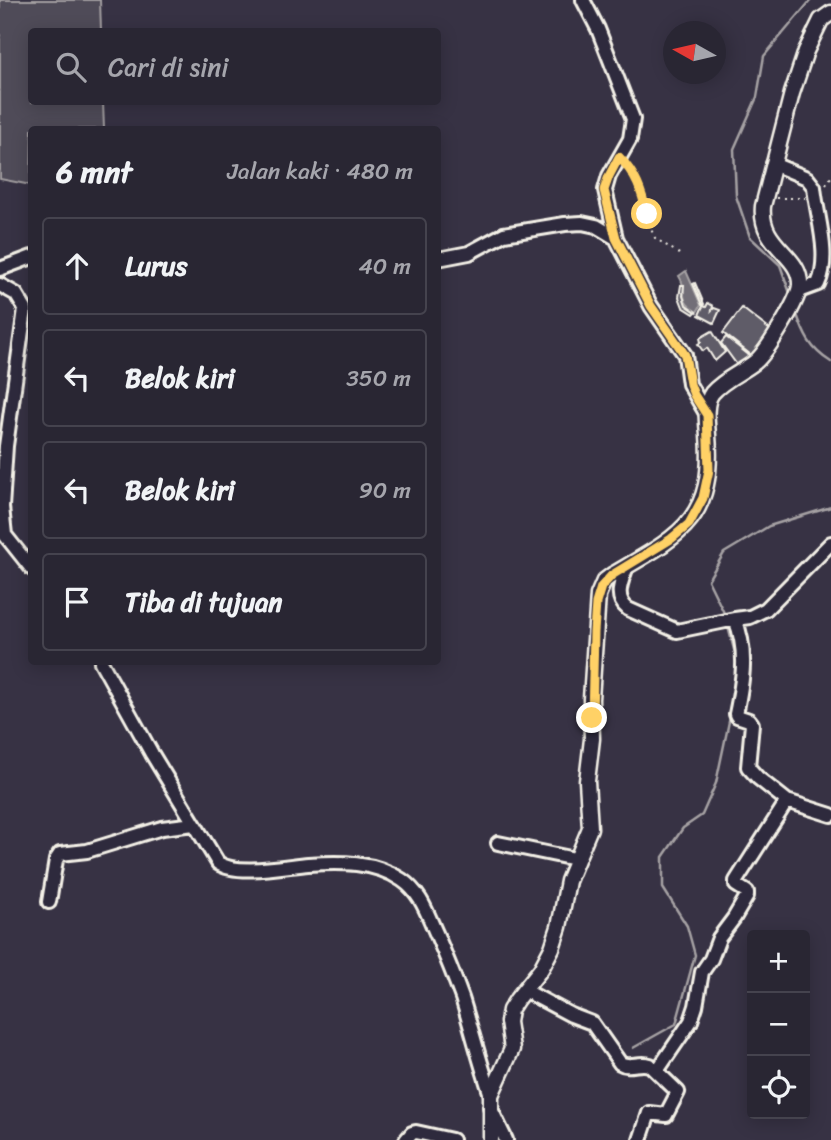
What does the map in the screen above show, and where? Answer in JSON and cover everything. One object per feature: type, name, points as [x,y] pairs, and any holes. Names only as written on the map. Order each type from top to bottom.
[{"type":"street","points":[[583,0],[598,29],[633,119],[630,139],[604,190],[616,238],[651,306],[685,355],[694,395],[707,415]]},
{"type":"street","points":[[799,294],[797,270],[774,244],[763,221],[765,191],[806,51],[821,20],[831,13]]},
{"type":"street","points":[[491,1140],[491,1101],[511,1056],[512,1042],[508,1022],[510,1010],[541,969],[557,937],[564,892],[575,859],[590,828],[587,781],[592,739],[591,699],[596,603],[604,581],[671,539],[694,517],[703,498],[709,470],[707,415],[713,392],[724,381],[758,360],[799,294],[818,284],[826,269],[827,256],[814,187],[807,178],[773,164]]},
{"type":"street","points":[[441,258],[469,253],[504,234],[565,224],[596,226],[616,238]]},
{"type":"street","points":[[0,269],[28,258]]},
{"type":"street","points":[[0,285],[16,294],[25,309],[3,446],[2,507],[3,536],[28,564]]},
{"type":"street","points":[[627,566],[619,594],[622,604],[677,631],[751,617],[766,609],[831,543]]},
{"type":"street","points":[[731,620],[743,643],[744,674],[736,713],[752,724],[748,767],[787,801],[831,816]]},
{"type":"street","points":[[103,665],[152,754],[218,863],[224,867],[248,869],[326,863],[352,864],[380,868],[411,887],[427,911],[462,999],[491,1101],[506,1140]]},
{"type":"street","points":[[657,1070],[691,1021],[702,972],[708,965],[719,938],[747,896],[736,881],[787,801]]},
{"type":"street","points":[[49,902],[56,860],[60,853],[87,851],[162,828],[194,824]]},
{"type":"street","points":[[498,843],[575,859]]},
{"type":"street","points":[[524,990],[592,1023],[623,1065],[645,1063],[657,1070],[679,1094],[666,1115],[649,1113],[640,1140]]},
{"type":"street","points":[[406,1140],[416,1132],[452,1140]]},
{"type":"path","points":[[619,157],[635,176],[642,191],[655,238],[681,255]]},
{"type":"shaded area","points":[[0,0],[100,0],[101,28],[28,28],[28,105],[103,105],[104,126],[28,126],[28,184],[0,179]]},
{"type":"shaded area","points":[[686,271],[701,305],[697,312],[686,303],[679,276]]},
{"type":"building","points":[[695,283],[704,304],[702,305],[693,284]]},
{"type":"building","points":[[681,285],[684,285],[686,305],[696,312],[694,314],[683,307],[679,297]]},
{"type":"building","points":[[708,303],[713,306],[712,310],[720,310],[714,323],[699,315],[703,306],[706,307]]},
{"type":"building","points":[[742,308],[774,333],[755,358],[723,333]]},
{"type":"building","points":[[712,331],[725,352],[715,361],[707,348],[703,351],[698,344],[701,342],[700,338]]},
{"type":"building","points":[[726,337],[750,356],[740,369],[721,343]]},
{"type":"waterway","points":[[791,296],[780,265],[750,237],[736,196],[734,149],[757,97],[764,56],[811,0]]},
{"type":"waterway","points":[[796,312],[809,341],[831,362]]},
{"type":"waterway","points":[[726,617],[708,580],[724,553],[769,526],[831,507]]},
{"type":"waterway","points":[[727,623],[737,661]]},
{"type":"waterway","points":[[633,1048],[676,1024],[695,955],[687,926],[663,888],[663,857],[683,828],[702,815],[716,783],[731,712]]},
{"type":"route","points":[[592,718],[594,632],[596,603],[601,587],[612,575],[671,539],[689,524],[703,498],[709,470],[707,415],[694,395],[685,355],[651,306],[616,238],[604,190],[619,157],[635,176],[642,191],[647,214]]}]
